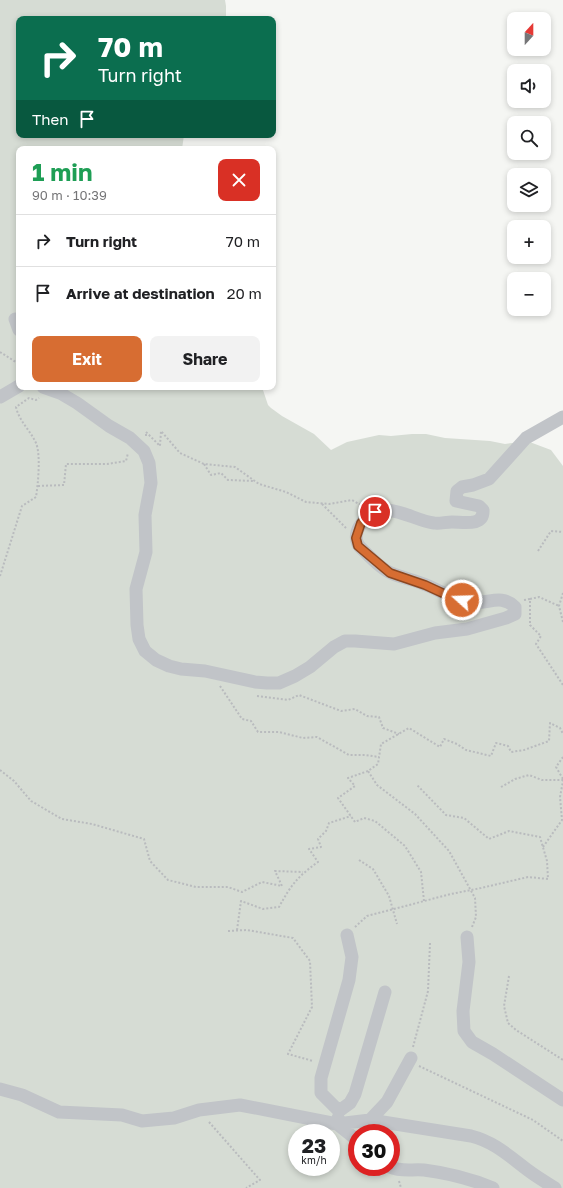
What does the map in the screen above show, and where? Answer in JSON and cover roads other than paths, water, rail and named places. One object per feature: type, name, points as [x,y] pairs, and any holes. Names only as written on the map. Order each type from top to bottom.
[{"type":"street","points":[[0,397],[16,388]]},
{"type":"street","points":[[50,390],[60,393],[77,403],[109,426],[130,438],[144,451],[150,463],[151,483],[145,515],[146,552],[136,589],[139,639],[145,651],[156,660],[181,669],[210,672],[255,682],[267,683],[279,683],[295,676],[310,667],[334,647],[345,641],[394,644],[435,632],[467,629],[515,614],[515,607],[510,602],[499,600],[473,603],[451,597],[425,585],[390,573],[358,546],[356,538],[361,523],[370,514],[381,510],[399,512],[434,523],[473,523],[479,520],[484,514],[483,510],[479,506],[456,501],[456,491],[462,487],[473,485],[489,479],[526,438],[563,417]]},
{"type":"street","points":[[347,935],[352,957],[349,980],[321,1078],[321,1093],[348,1129]]},
{"type":"street","points":[[467,937],[469,962],[463,1011],[464,1031],[472,1042],[563,1100]]},
{"type":"street","points":[[338,1117],[350,1103],[355,1094],[385,992]]},
{"type":"street","points":[[370,1120],[387,1102],[411,1058]]},
{"type":"street","points":[[0,1089],[22,1095],[60,1112],[122,1115],[142,1122],[174,1118],[199,1110],[240,1105],[370,1120],[483,1139],[498,1147],[555,1188]]},
{"type":"street","points":[[400,1170],[420,1170],[446,1173],[467,1178],[493,1188]]}]
